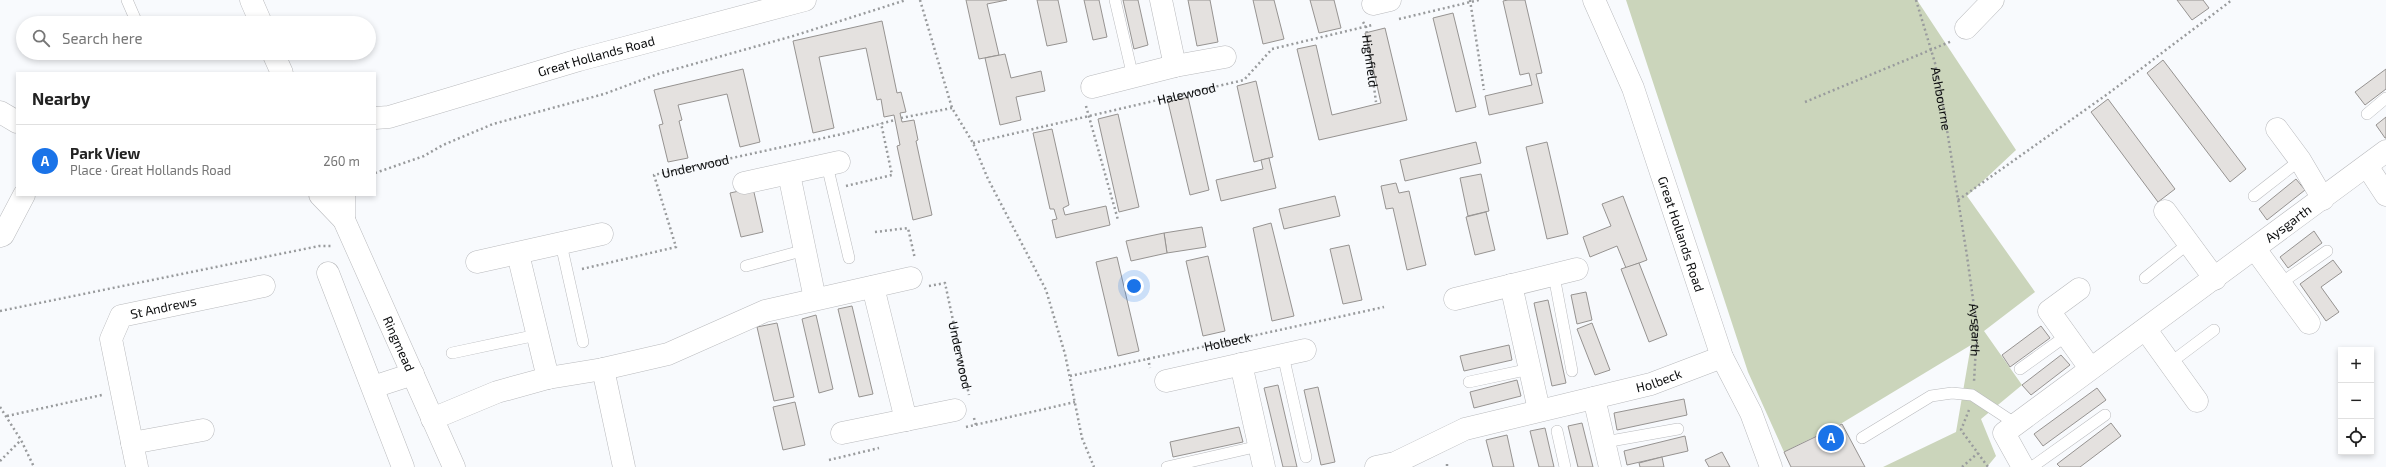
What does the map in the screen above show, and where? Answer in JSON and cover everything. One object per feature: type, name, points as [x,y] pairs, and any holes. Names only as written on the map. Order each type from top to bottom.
[{"type":"street","points":[[251,0],[258,16]]},
{"type":"street","name":"Great Hollands Road","points":[[380,122],[579,60],[805,0]]},
{"type":"street","points":[[1161,0],[1175,66]]},
{"type":"street","name":"Great Hollands Road","points":[[1594,0],[1634,88],[1722,356],[1751,413],[1771,467]]},
{"type":"street","points":[[1966,28],[1993,0]]},
{"type":"street","name":"Halewood","points":[[1092,87],[1175,66],[1225,58]]},
{"type":"street","points":[[277,60],[282,72]]},
{"type":"street","points":[[0,112],[16,121]]},
{"type":"street","name":"Aysgarth","points":[[2277,129],[2300,160],[2323,199]]},
{"type":"street","name":"Aysgarth","points":[[2023,467],[2004,433],[2090,368],[2146,330],[2386,152]]},
{"type":"street","points":[[744,183],[833,164]]},
{"type":"street","points":[[2367,166],[2386,195]]},
{"type":"street","points":[[789,174],[816,299]]},
{"type":"street","points":[[0,236],[3,235],[23,196]]},
{"type":"street","name":"Ringmead","points":[[321,196],[344,220],[454,467]]},
{"type":"street","name":"Ringmead","points":[[344,196],[344,220]]},
{"type":"street","points":[[2165,211],[2215,279]]},
{"type":"street","points":[[477,262],[602,234]]},
{"type":"street","name":"Aysgarth","points":[[2256,249],[2309,323]]},
{"type":"street","points":[[518,254],[548,378]]},
{"type":"street","points":[[1456,299],[1554,276],[1577,269]]},
{"type":"street","points":[[328,273],[403,467]]},
{"type":"street","points":[[432,419],[497,392],[548,378],[603,370],[668,354],[765,312],[917,276]]},
{"type":"street","points":[[1511,285],[1539,410]]},
{"type":"street","name":"St Andrews","points":[[137,467],[111,339],[121,316],[264,286]]},
{"type":"street","points":[[873,287],[906,420]]},
{"type":"street","points":[[2079,289],[2049,311],[2090,368]]},
{"type":"street","points":[[2146,330],[2197,401]]},
{"type":"street","name":"Holbeck","points":[[1166,381],[1306,350]]},
{"type":"street","name":"Holbeck","points":[[1376,467],[1395,463],[1465,429],[1651,384],[1722,356]]},
{"type":"street","name":"Holbeck","points":[[1241,364],[1264,467]]},
{"type":"street","points":[[603,370],[624,467]]},
{"type":"street","points":[[373,387],[413,374]]},
{"type":"street","points":[[1594,398],[1610,467]]},
{"type":"street","points":[[842,433],[966,408]]},
{"type":"street","points":[[132,443],[203,430]]},
{"type":"lane","points":[[127,0],[134,16]]},
{"type":"lane","points":[[1115,0],[1133,77]]},
{"type":"lane","points":[[2367,114],[2386,98]]},
{"type":"lane","points":[[2254,196],[2300,160]]},
{"type":"lane","points":[[833,164],[832,189],[850,258]]},
{"type":"lane","points":[[2146,278],[2189,243]]},
{"type":"lane","points":[[561,244],[583,342]]},
{"type":"lane","points":[[746,266],[805,250]]},
{"type":"lane","points":[[2281,283],[2327,251]]},
{"type":"lane","points":[[1554,276],[1572,371]]},
{"type":"lane","points":[[2170,363],[2214,330]]},
{"type":"lane","points":[[452,353],[537,335]]},
{"type":"lane","points":[[2020,369],[2066,336]]},
{"type":"lane","points":[[1284,355],[1306,457]]},
{"type":"lane","points":[[1469,382],[1530,369]]},
{"type":"lane","points":[[1862,438],[1931,396],[1952,393],[1972,395],[2016,424]]},
{"type":"lane","points":[[2032,467],[2105,415]]},
{"type":"lane","points":[[1605,442],[1678,429]]},
{"type":"lane","points":[[1557,431],[1565,467]]},
{"type":"lane","points":[[1167,467],[1259,446]]},
{"type":"path","points":[[376,173],[424,156],[443,144],[493,124],[604,94],[658,74],[807,32],[906,0]]},
{"type":"path","points":[[920,0],[952,108],[973,143],[988,179],[1046,290],[1070,376],[1082,438],[1094,467]]},
{"type":"path","name":"Ashbourne","points":[[1916,0],[1931,50],[1944,111],[1958,200]]},
{"type":"path","points":[[1958,200],[2109,93],[2232,0]]},
{"type":"path","points":[[1471,1],[1484,90]]},
{"type":"path","name":"Highfield","points":[[1375,8],[1366,27],[1376,102]]},
{"type":"path","name":"Halewood","points":[[973,143],[1244,80],[1272,49]]},
{"type":"path","points":[[1804,102],[1931,50]]},
{"type":"path","points":[[1092,87],[1081,90],[1118,220]]},
{"type":"path","points":[[901,118],[952,108]]},
{"type":"path","name":"Underwood","points":[[568,273],[676,247],[654,175],[842,134],[895,120]]},
{"type":"path","points":[[832,189],[892,175],[881,123]]},
{"type":"path","name":"Aysgarth","points":[[1958,200],[1977,328],[1976,373],[1972,395],[1960,430],[1988,467]]},
{"type":"path","points":[[875,232],[908,228],[917,276]]},
{"type":"path","points":[[0,311],[311,248],[334,246]]},
{"type":"path","name":"Underwood","points":[[917,276],[945,283],[966,408],[976,425]]},
{"type":"path","name":"Holbeck","points":[[1070,376],[1384,306]]},
{"type":"path","points":[[7,416],[121,391]]},
{"type":"path","points":[[0,407],[22,440],[34,467]]},
{"type":"path","points":[[0,461],[22,440]]},
{"type":"path","points":[[1962,467],[1978,452]]},
{"type":"green space","points":[[1626,0],[1917,0],[2016,150],[1967,196],[2035,292],[1984,331],[2022,385],[1981,419],[1996,456],[1987,467],[1883,467],[1956,432],[1971,345],[1842,423],[1784,452],[1748,372]]},
{"type":"building","points":[[966,0],[1007,0],[987,4],[999,55],[979,59]]},
{"type":"building","points":[[1037,0],[1058,0],[1067,42],[1047,46]]},
{"type":"building","points":[[1084,0],[1099,0],[1107,37],[1093,40]]},
{"type":"building","points":[[1123,0],[1138,0],[1148,45],[1134,49]]},
{"type":"building","points":[[1188,0],[1210,0],[1218,42],[1197,46]]},
{"type":"building","points":[[1253,0],[1274,0],[1284,39],[1263,44]]},
{"type":"building","points":[[1310,0],[1334,0],[1341,28],[1319,33]]},
{"type":"building","points":[[1525,0],[1542,73],[1536,74],[1543,103],[1489,115],[1485,96],[1532,85],[1529,73],[1520,75],[1503,1]]},
{"type":"building","points":[[2177,0],[2203,0],[2209,8],[2192,20]]},
{"type":"building","points":[[1453,13],[1476,107],[1456,112],[1433,18]]},
{"type":"building","points":[[882,21],[897,93],[901,92],[906,112],[900,113],[902,122],[914,120],[918,140],[916,141],[932,215],[913,220],[897,146],[900,145],[894,115],[884,117],[881,99],[877,100],[866,48],[819,57],[834,128],[813,133],[793,41]]},
{"type":"building","points":[[1385,28],[1407,120],[1319,140],[1297,49],[1316,45],[1332,115],[1381,103],[1365,33]]},
{"type":"building","points":[[1005,54],[1011,78],[1041,71],[1045,91],[1016,97],[1021,120],[1000,125],[985,58]]},
{"type":"building","points":[[2163,60],[2246,169],[2230,182],[2147,73]]},
{"type":"building","points":[[743,69],[760,142],[740,147],[727,94],[678,105],[682,120],[679,121],[688,158],[668,162],[659,125],[663,124],[654,90]]},
{"type":"building","points":[[2386,69],[2386,89],[2365,105],[2355,92]]},
{"type":"building","points":[[1256,81],[1273,157],[1254,162],[1237,86]]},
{"type":"building","points":[[1188,97],[1209,190],[1190,195],[1168,102]]},
{"type":"building","points":[[2108,99],[2175,189],[2158,202],[2091,112]]},
{"type":"building","points":[[1118,114],[1139,207],[1119,212],[1098,119]]},
{"type":"building","points":[[2386,117],[2386,138],[2385,138],[2376,125]]},
{"type":"building","points":[[1052,129],[1069,205],[1063,208],[1065,215],[1106,206],[1110,225],[1056,238],[1052,220],[1057,219],[1054,209],[1050,209],[1033,133]]},
{"type":"building","points":[[1476,142],[1481,163],[1405,181],[1400,160]]},
{"type":"building","points":[[1547,142],[1568,234],[1547,239],[1526,147]]},
{"type":"building","points":[[1269,158],[1276,188],[1221,201],[1216,180],[1263,169],[1261,160]]},
{"type":"building","points":[[1481,174],[1489,211],[1468,216],[1460,178]]},
{"type":"building","points":[[2296,179],[2305,190],[2267,220],[2259,209]]},
{"type":"building","points":[[1396,183],[1399,193],[1409,191],[1426,265],[1407,270],[1393,208],[1386,209],[1381,186]]},
{"type":"building","points":[[753,188],[763,232],[741,237],[730,193]]},
{"type":"building","points":[[1335,196],[1340,216],[1284,229],[1279,209]]},
{"type":"building","points":[[1623,196],[1647,260],[1626,268],[1617,246],[1590,257],[1583,237],[1611,226],[1602,204]]},
{"type":"building","points":[[1486,212],[1495,250],[1475,255],[1466,217]]},
{"type":"building","points":[[1271,223],[1294,316],[1272,321],[1253,228]]},
{"type":"building","points":[[1202,227],[1206,247],[1167,253],[1164,233]]},
{"type":"building","points":[[2314,231],[2322,243],[2288,268],[2280,257]]},
{"type":"building","points":[[1164,233],[1167,253],[1131,261],[1126,241]]},
{"type":"building","points":[[1349,245],[1362,300],[1343,304],[1330,249]]},
{"type":"building","points":[[1208,256],[1225,331],[1203,336],[1186,261]]},
{"type":"building","points":[[1117,257],[1139,351],[1118,356],[1096,262]]},
{"type":"building","points":[[2333,260],[2342,272],[2321,287],[2339,312],[2326,321],[2300,284]]},
{"type":"building","points":[[1639,263],[1667,335],[1649,342],[1621,269]]},
{"type":"building","points":[[1586,292],[1592,320],[1577,324],[1571,295]]},
{"type":"building","points":[[1548,300],[1566,383],[1552,386],[1534,303]]},
{"type":"building","points":[[852,306],[873,394],[859,397],[838,309]]},
{"type":"building","points":[[816,315],[833,389],[819,393],[802,319]]},
{"type":"building","points":[[777,323],[794,397],[774,401],[757,327]]},
{"type":"building","points":[[1592,323],[1610,370],[1595,375],[1577,329]]},
{"type":"building","points":[[2041,326],[2050,338],[2010,367],[2002,355]]},
{"type":"building","points":[[1509,345],[1512,360],[1464,371],[1460,356]]},
{"type":"building","points":[[2061,355],[2070,365],[2031,395],[2022,385]]},
{"type":"building","points":[[1517,380],[1521,396],[1474,408],[1470,392]]},
{"type":"building","points":[[1278,385],[1297,467],[1283,467],[1264,388]]},
{"type":"building","points":[[1318,387],[1335,462],[1321,465],[1304,390]]},
{"type":"building","points":[[2097,388],[2106,400],[2043,446],[2034,434]]},
{"type":"building","points":[[1684,399],[1687,415],[1617,430],[1614,413]]},
{"type":"building","points":[[795,402],[805,445],[783,450],[773,407]]},
{"type":"building","points":[[1582,423],[1593,467],[1578,467],[1568,426]]},
{"type":"building","points":[[2111,423],[2121,436],[2080,467],[2060,467],[2057,464]]},
{"type":"building","points":[[1842,424],[1865,467],[1791,467],[1784,452]]},
{"type":"building","points":[[1239,427],[1243,442],[1173,457],[1170,442]]},
{"type":"building","points":[[1545,428],[1554,467],[1539,467],[1530,431]]},
{"type":"building","points":[[1507,435],[1514,467],[1493,467],[1486,440]]},
{"type":"building","points":[[1685,436],[1688,451],[1627,465],[1624,451]]},
{"type":"building","points":[[1722,452],[1730,467],[1709,467],[1705,460]]},
{"type":"building","points":[[1662,457],[1664,467],[1640,467],[1639,463]]},
{"type":"place","name":"Park View","points":[[1831,438]]}]
